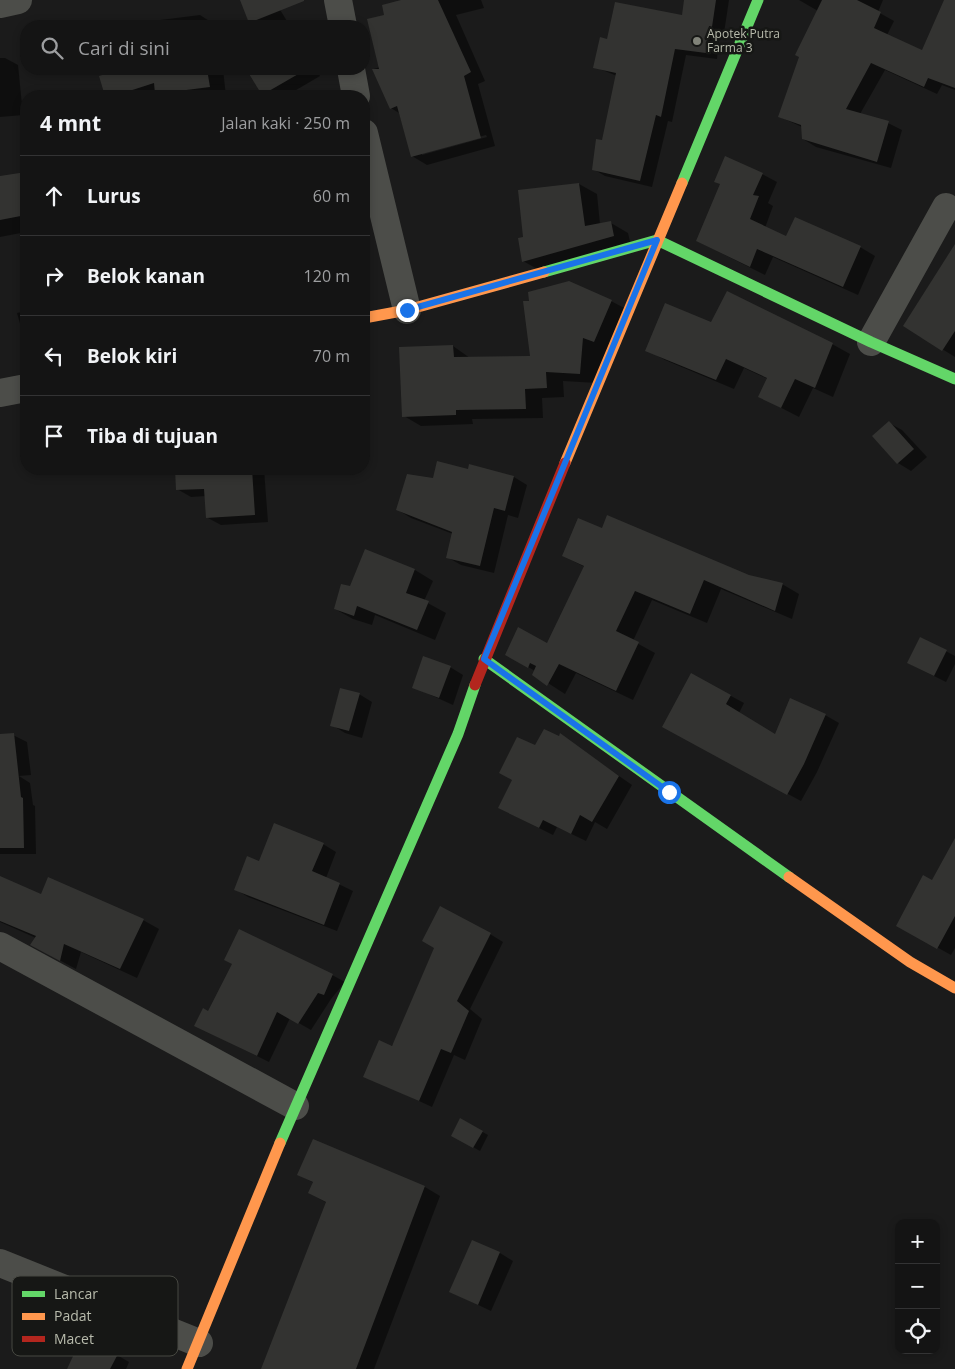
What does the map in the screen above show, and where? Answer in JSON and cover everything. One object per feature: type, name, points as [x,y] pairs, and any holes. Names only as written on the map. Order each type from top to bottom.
[{"type":"street","points":[[0,4],[18,0]]},
{"type":"street","points":[[338,0],[341,20]]},
{"type":"street","points":[[187,1369],[295,1106],[458,734],[484,659],[758,0]]},
{"type":"street","points":[[352,75],[355,90]]},
{"type":"street","points":[[370,158],[407,310]]},
{"type":"street","points":[[871,342],[946,206]]},
{"type":"street","points":[[370,317],[407,310],[657,240],[871,342],[955,379]]},
{"type":"street","points":[[0,393],[20,389]]},
{"type":"street","points":[[484,659],[910,962],[955,988]]},
{"type":"street","points":[[0,946],[295,1106]]},
{"type":"street","points":[[0,1263],[32,1276]]},
{"type":"street","points":[[178,1335],[198,1343]]},
{"type":"building","points":[[240,0],[304,0],[256,20],[248,20]]},
{"type":"building","points":[[401,0],[438,0],[471,72],[464,76],[481,138],[411,157],[397,106],[390,109],[372,69],[379,69],[370,32],[370,20],[367,19],[384,15],[382,5]]},
{"type":"building","points":[[684,0],[716,0],[712,27],[709,26],[706,53],[675,49],[661,117],[656,115],[640,181],[592,170],[596,139],[602,140],[616,73],[593,68],[600,37],[607,39],[615,2],[682,15]]},
{"type":"building","points":[[822,0],[857,0],[881,12],[874,28],[922,50],[944,0],[955,0],[955,88],[928,78],[924,87],[871,63],[846,109],[889,121],[877,162],[802,139],[801,125],[778,117],[799,57],[795,55]]},
{"type":"building","points":[[208,75],[210,87],[186,90],[155,90],[154,83],[132,90],[103,90],[99,76]]},
{"type":"building","points":[[250,75],[297,75],[271,90],[259,90]]},
{"type":"building","points":[[725,156],[763,173],[753,195],[759,196],[750,219],[786,236],[795,217],[861,246],[843,287],[757,249],[750,267],[696,241],[720,184],[714,182]]},
{"type":"building","points":[[20,173],[20,216],[0,220],[0,176]]},
{"type":"building","points":[[579,183],[585,226],[611,221],[614,236],[522,262],[518,238],[523,237],[518,190]]},
{"type":"building","points":[[955,244],[955,331],[942,351],[903,326]]},
{"type":"building","points":[[569,281],[612,300],[594,342],[583,338],[580,374],[546,372],[547,388],[525,389],[526,409],[456,410],[456,415],[402,417],[399,347],[453,345],[454,357],[530,356],[523,301],[529,301],[528,292]]},
{"type":"building","points":[[727,291],[833,343],[815,388],[795,379],[781,408],[758,397],[767,378],[726,359],[716,380],[645,351],[665,303],[711,322]]},
{"type":"building","points":[[889,421],[914,449],[897,464],[872,436]]},
{"type":"building","points":[[437,461],[468,469],[469,464],[514,476],[505,511],[494,508],[480,566],[446,558],[452,532],[396,510],[407,474],[433,478]]},
{"type":"building","points":[[175,475],[252,475],[255,515],[206,518],[204,489],[176,490]]},
{"type":"building","points":[[607,515],[749,575],[783,583],[775,611],[704,580],[690,614],[635,591],[616,631],[639,642],[616,691],[559,664],[547,686],[532,675],[536,666],[530,663],[528,668],[505,655],[518,627],[547,643],[584,566],[562,556],[578,518],[602,528]]},
{"type":"building","points":[[365,549],[415,569],[406,593],[429,601],[417,630],[357,606],[354,616],[334,609],[341,584],[350,586]]},
{"type":"building","points":[[920,637],[947,650],[934,676],[907,663]]},
{"type":"building","points":[[423,656],[451,666],[439,698],[412,688]]},
{"type":"building","points":[[691,673],[731,695],[726,704],[775,734],[790,698],[826,714],[804,764],[787,795],[662,727]]},
{"type":"building","points":[[340,688],[360,693],[349,731],[330,726]]},
{"type":"building","points":[[544,729],[559,736],[560,733],[619,776],[592,822],[580,815],[571,834],[543,820],[539,828],[498,808],[512,780],[499,773],[517,737],[535,745]]},
{"type":"building","points":[[14,733],[21,797],[23,798],[24,848],[0,848],[0,734]]},
{"type":"building","points":[[274,823],[324,843],[312,871],[340,883],[324,925],[234,890],[247,856],[259,861]]},
{"type":"building","points":[[955,838],[955,916],[937,949],[896,926],[923,875],[932,880]]},
{"type":"building","points":[[0,876],[41,894],[48,877],[144,919],[120,969],[64,944],[60,961],[30,945],[36,936],[0,921]]},
{"type":"building","points":[[440,906],[491,933],[457,1001],[469,1011],[451,1053],[441,1049],[419,1101],[363,1077],[379,1040],[392,1046],[434,948],[422,941]]},
{"type":"building","points":[[239,929],[333,974],[324,995],[318,993],[298,1024],[277,1012],[257,1056],[194,1026],[203,1008],[208,1011],[232,964],[224,960]]},
{"type":"building","points":[[460,1118],[483,1131],[473,1148],[451,1136]]},
{"type":"building","points":[[313,1139],[425,1186],[356,1369],[261,1369],[326,1202],[308,1193],[313,1182],[297,1175]]},
{"type":"building","points":[[472,1240],[500,1252],[478,1305],[449,1292]]},
{"type":"building","points":[[73,1356],[117,1356],[110,1369],[67,1369]]},
{"type":"traffic: fast","points":[[682,183],[758,0]]},
{"type":"traffic: fast","points":[[544,272],[657,240],[871,342],[955,379]]},
{"type":"traffic: fast","points":[[484,659],[789,877]]},
{"type":"traffic: fast","points":[[280,1143],[458,734],[475,685]]},
{"type":"traffic: slow","points":[[565,463],[682,183]]},
{"type":"traffic: slow","points":[[370,317],[407,310],[544,272]]},
{"type":"traffic: slow","points":[[789,877],[910,962],[955,988]]},
{"type":"traffic: slow","points":[[187,1369],[280,1143]]},
{"type":"traffic: jam","points":[[475,685],[565,463]]},
{"type":"place","name":"Apotek Putra Farma 3","points":[[697,41]]},
{"type":"route","points":[[407,310],[657,240],[484,659],[669,792]]}]
